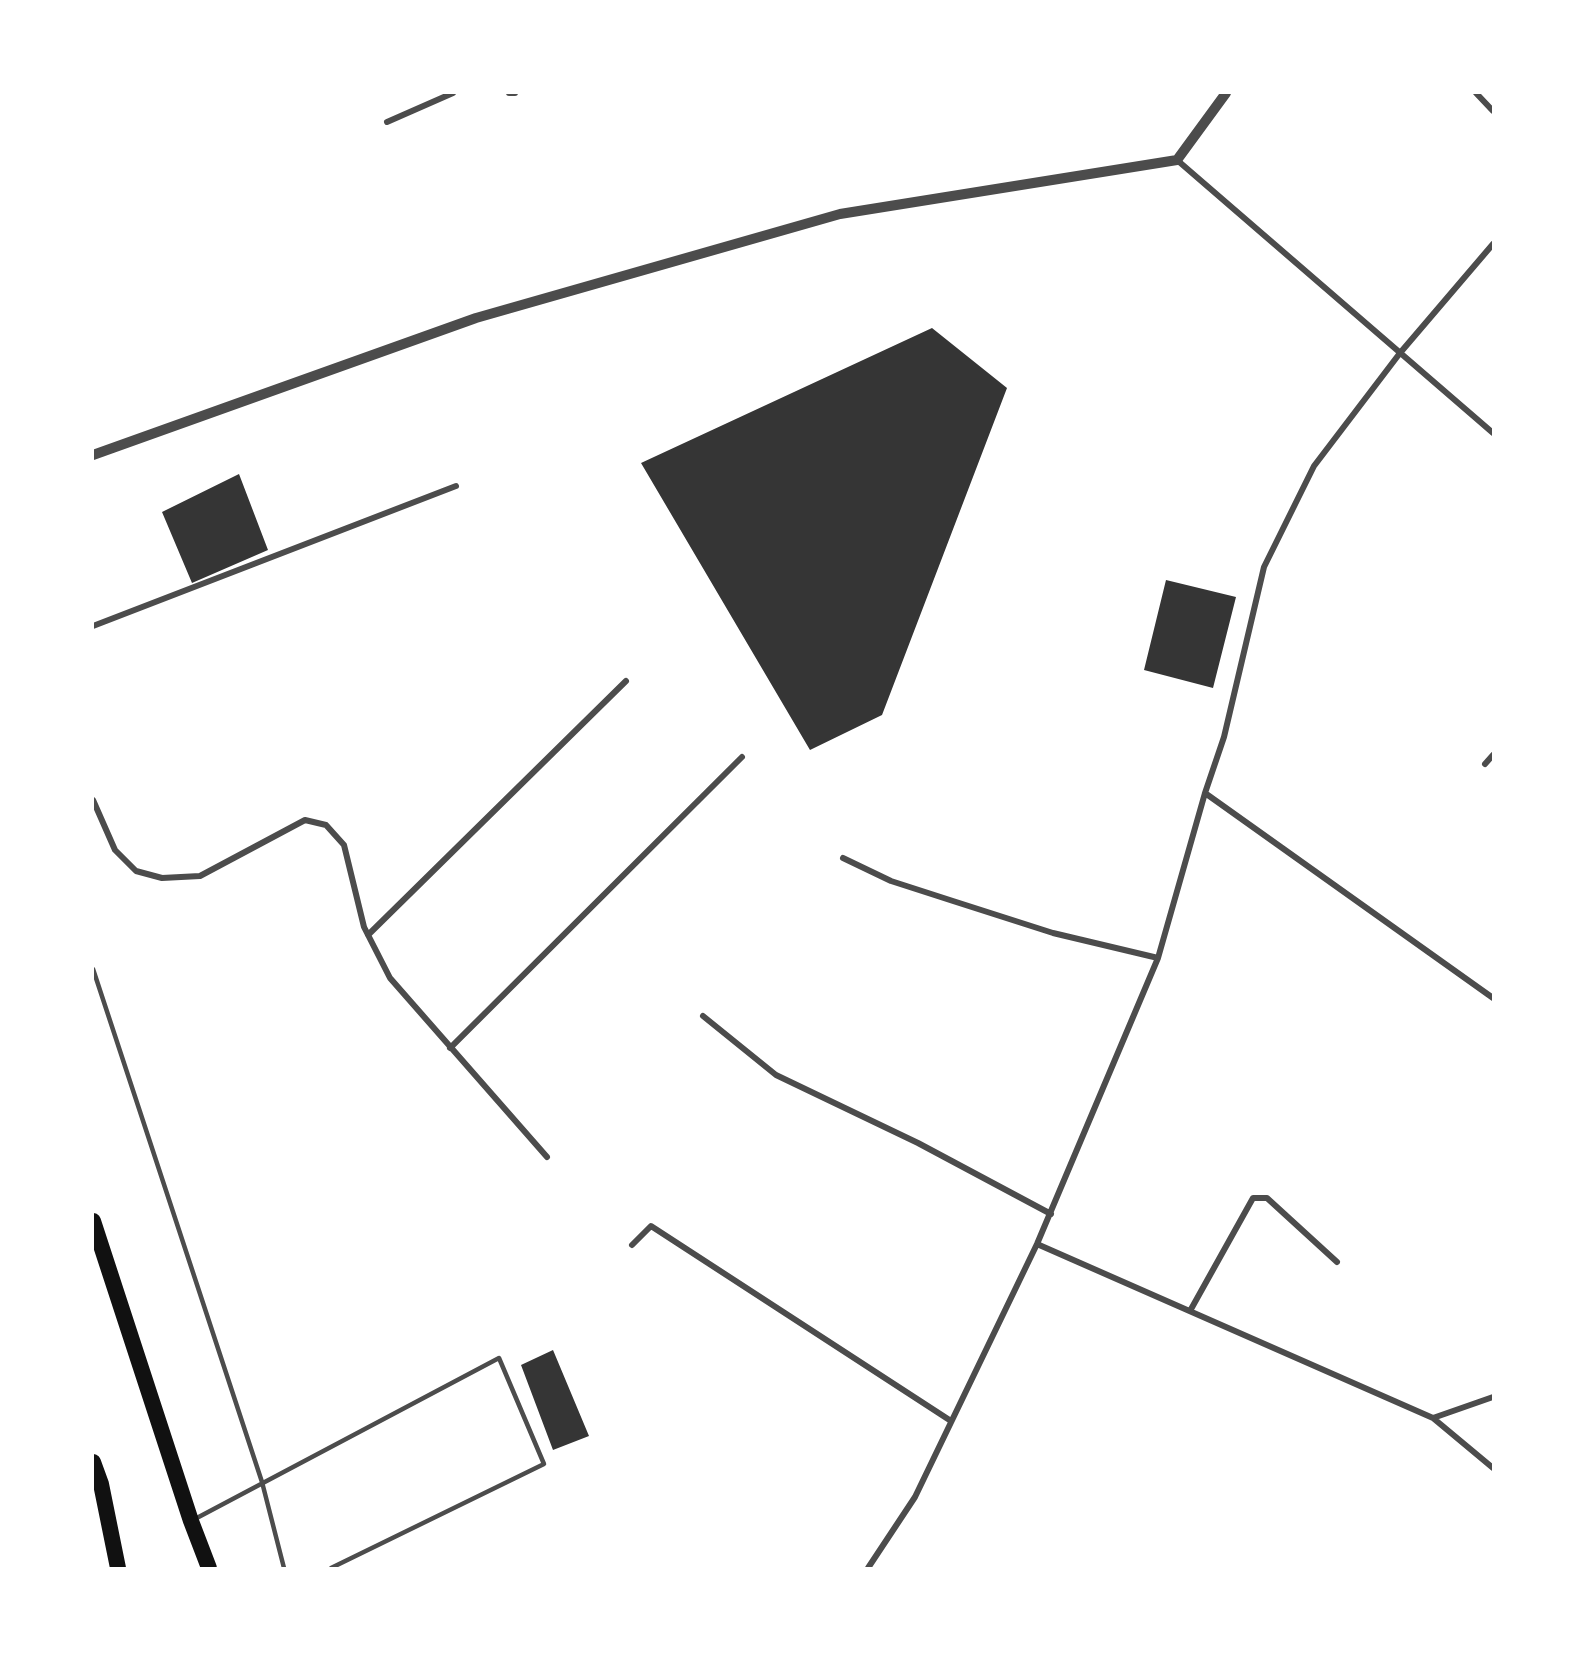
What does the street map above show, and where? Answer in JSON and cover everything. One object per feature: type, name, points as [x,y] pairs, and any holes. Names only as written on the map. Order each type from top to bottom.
[{"type":"highway","points":[[93,1221],[190,1521],[209,1568]]},
{"type":"highway","points":[[93,1462],[101,1484],[118,1568]]},
{"type":"street","points":[[387,122],[453,93]]},
{"type":"street","points":[[509,93],[516,93]]},
{"type":"street","points":[[93,455],[476,318],[840,214],[1177,160],[1226,93]]},
{"type":"street","points":[[1476,93],[1493,111]]},
{"type":"street","points":[[1177,160],[1493,433]]},
{"type":"street","points":[[868,1568],[915,1497],[1037,1244],[1158,958],[1205,793],[1224,737],[1264,567],[1314,466],[1400,353],[1493,244]]},
{"type":"street","points":[[93,626],[456,486]]},
{"type":"street","points":[[368,935],[626,681]]},
{"type":"street","points":[[1485,764],[1493,755]]},
{"type":"street","points":[[450,1048],[742,757]]},
{"type":"street","points":[[1205,793],[1493,998]]},
{"type":"street","points":[[93,800],[116,850],[136,871],[162,878],[200,876],[305,820],[326,825],[344,845],[364,927],[390,978],[547,1157]]},
{"type":"street","points":[[843,858],[891,881],[1053,933],[1158,958]]},
{"type":"street","points":[[703,1016],[776,1076],[918,1143],[1051,1214]]},
{"type":"street","points":[[1190,1311],[1253,1198],[1267,1198],[1337,1262]]},
{"type":"street","points":[[632,1245],[651,1226],[951,1421]]},
{"type":"street","points":[[1037,1244],[1433,1418],[1493,1468]]},
{"type":"street","points":[[1433,1418],[1493,1397]]},
{"type":"lane","points":[[93,969],[262,1482],[284,1568]]},
{"type":"lane","points":[[190,1521],[500,1358],[544,1464],[331,1568]]},
{"type":"building","points":[[932,328],[1007,388],[882,715],[810,750],[641,463]]},
{"type":"building","points":[[239,474],[268,550],[192,583],[162,512]]},
{"type":"building","points":[[1166,580],[1236,597],[1213,688],[1144,670]]},
{"type":"building","points":[[553,1350],[589,1436],[553,1450],[521,1365]]}]
